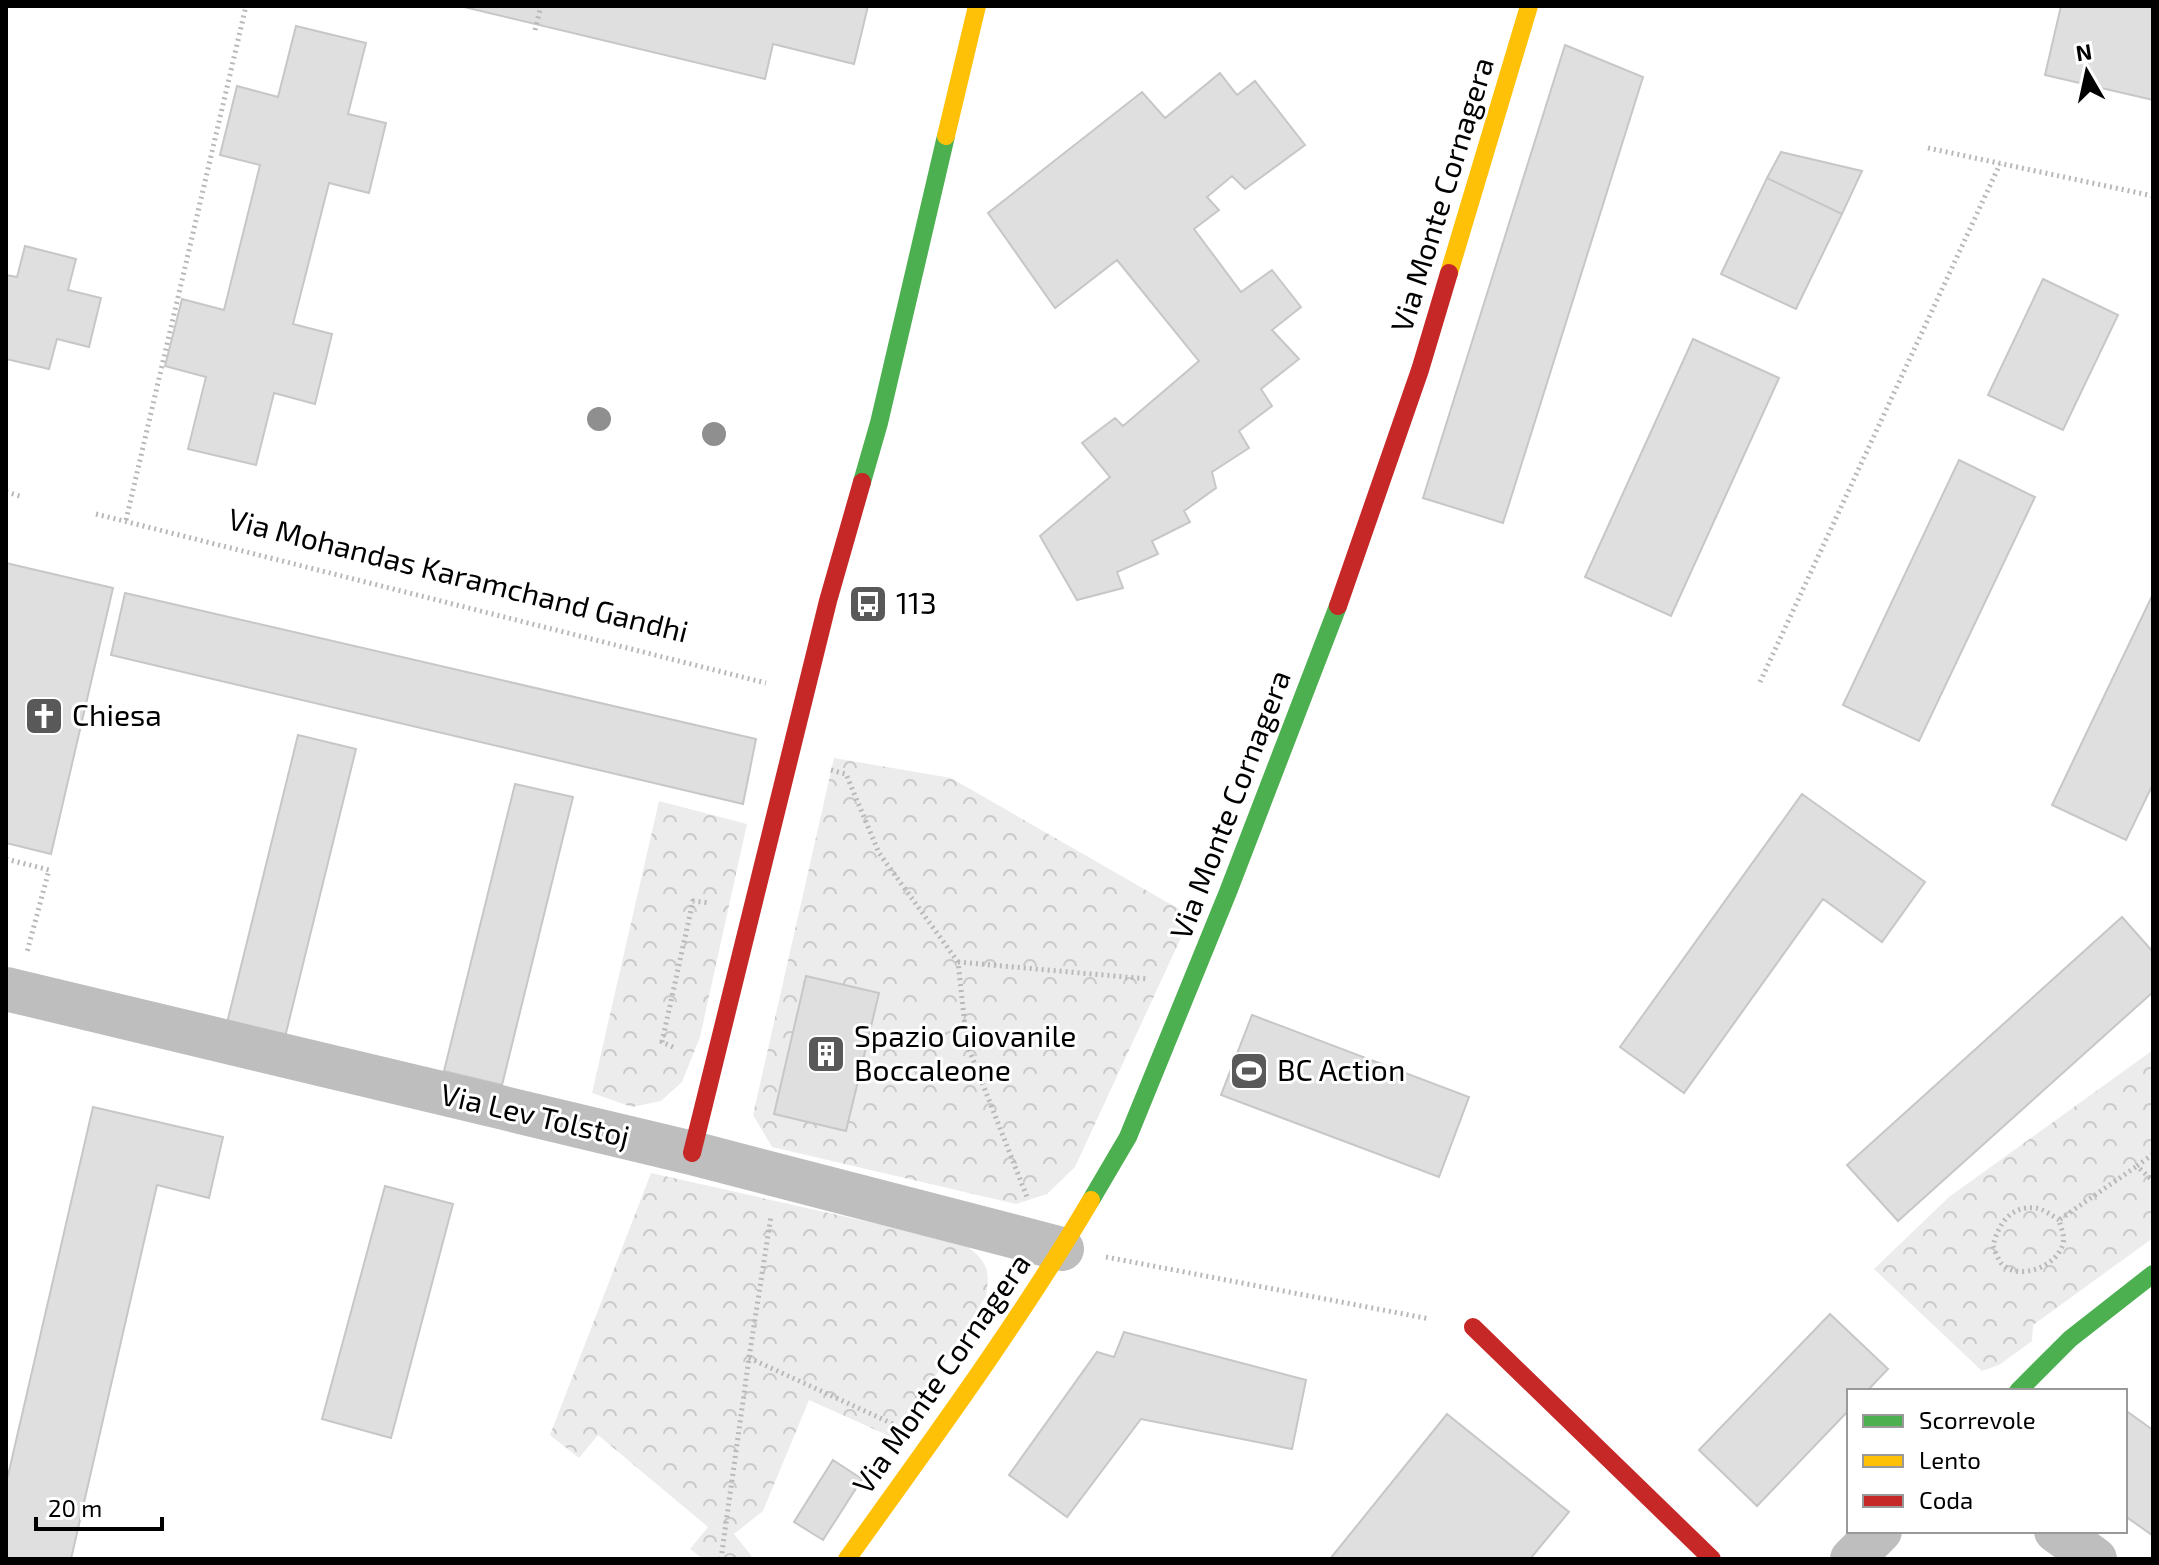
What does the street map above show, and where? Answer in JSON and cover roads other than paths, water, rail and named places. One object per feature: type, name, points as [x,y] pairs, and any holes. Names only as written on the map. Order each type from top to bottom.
[{"type":"street","points":[[692,1153],[828,601],[879,423],[977,6]]},
{"type":"street","name":"Via Monte Cornagera","points":[[847,1559],[1062,1249],[1128,1137],[1192,982],[1328,633],[1372,511],[1420,370],[1529,6]]},
{"type":"street","name":"Via Lev Tolstoj","points":[[11,990],[692,1153],[1062,1249]]},
{"type":"street","points":[[2020,1389],[2070,1339],[2153,1274]]},
{"type":"street","points":[[1473,1327],[1712,1559]]},
{"type":"street","points":[[1852,1559],[1878,1533]]},
{"type":"street","points":[[2059,1533],[2095,1559]]},
{"type":"place","name":"113","points":[[868,604]]},
{"type":"place","name":"Chiesa","points":[[44,716]]},
{"type":"place","name":"Spazio Giovanile Boccaleone","points":[[826,1054]]},
{"type":"place","name":"BC Action","points":[[1249,1071]]}]
